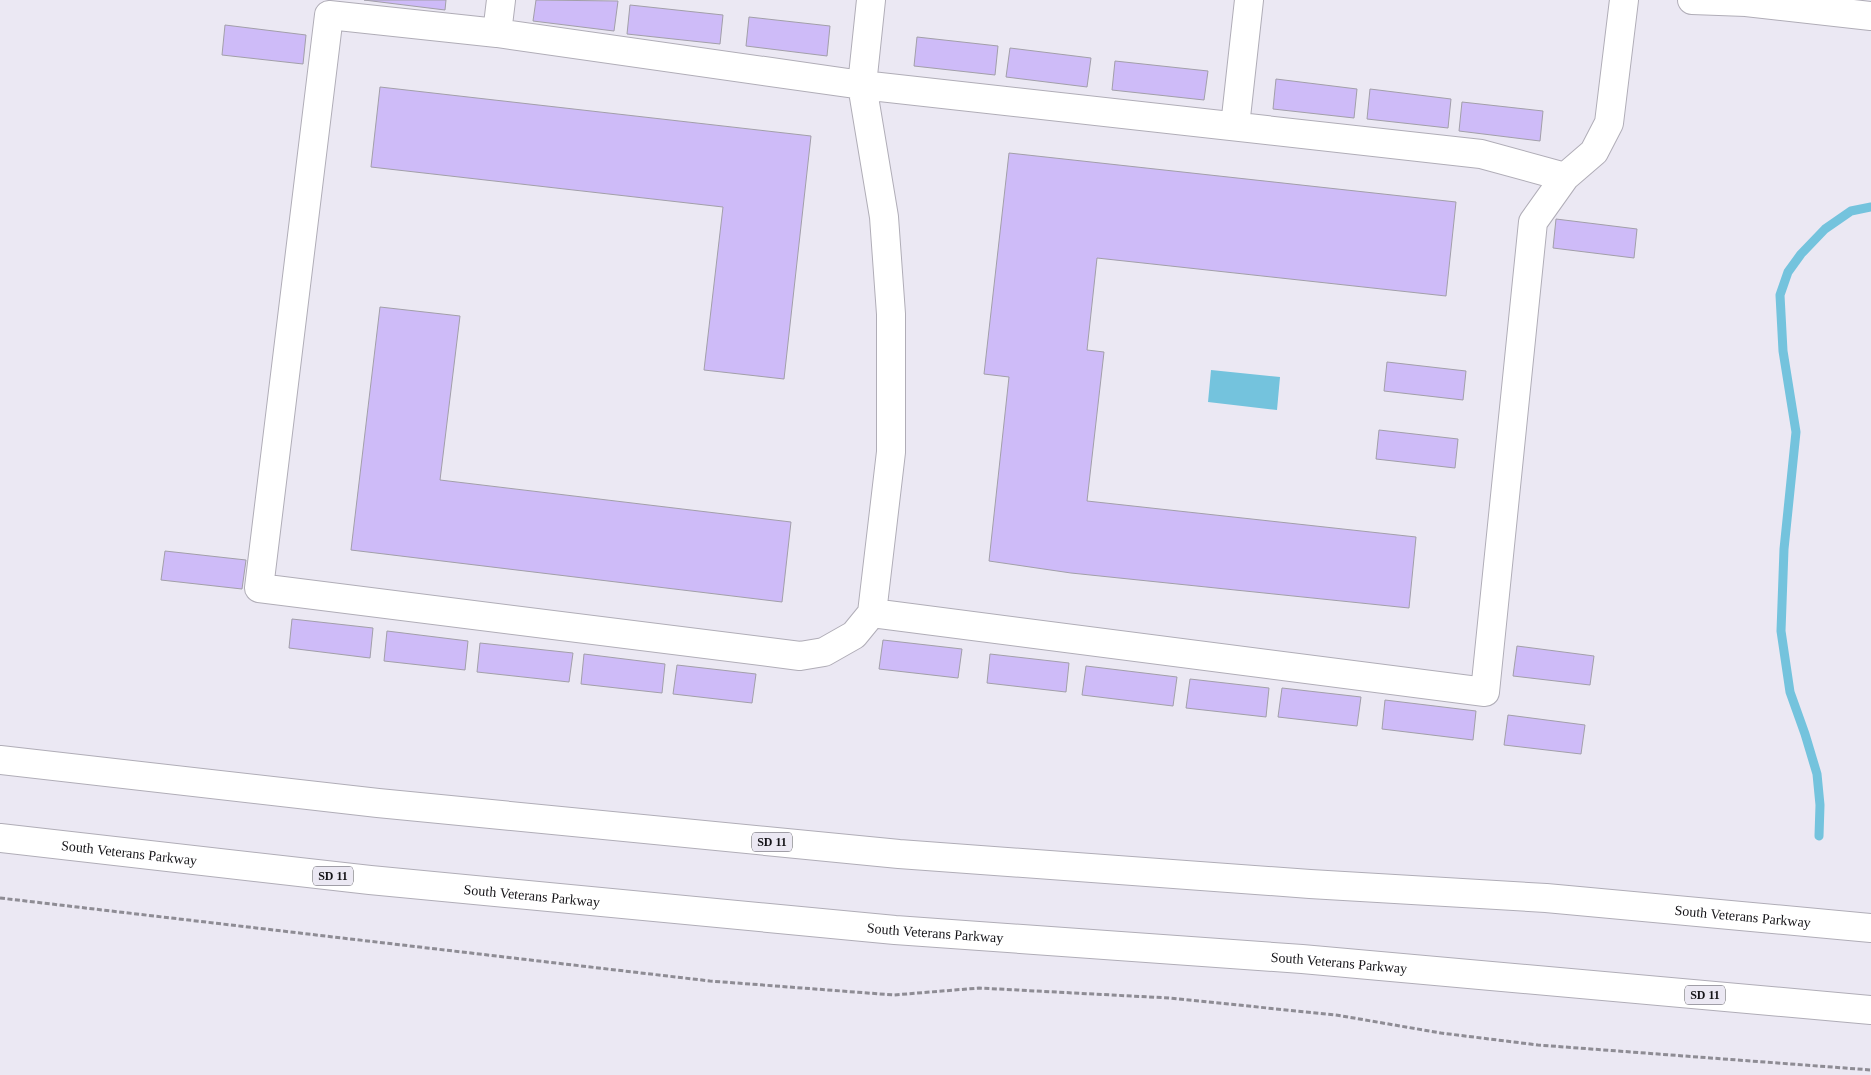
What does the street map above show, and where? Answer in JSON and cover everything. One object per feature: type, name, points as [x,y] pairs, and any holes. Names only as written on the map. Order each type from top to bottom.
[{"type":"main road","points":[[498,32],[501,0]]},
{"type":"main road","points":[[871,0],[862,85],[884,217],[891,314],[891,452],[872,613],[854,635],[824,652],[800,656],[259,588],[329,16],[498,32],[862,85],[1481,154],[1565,176]]},
{"type":"main road","points":[[1235,126],[1249,0]]},
{"type":"main road","points":[[872,613],[1485,692],[1533,222],[1565,176],[1594,152],[1608,123],[1628,0]]},
{"type":"main road","points":[[1692,0],[1746,2],[1871,16]]},
{"type":"main road","name":"South Veterans Parkway","points":[[0,760],[397,805],[899,854],[1310,884],[1546,898],[1871,928]]},
{"type":"main road","name":"South Veterans Parkway","points":[[0,838],[370,880],[866,927],[1302,959],[1871,1010]]},
{"type":"path","points":[[0,898],[710,981],[894,995],[979,988],[1169,998],[1336,1015],[1441,1033],[1538,1045],[1871,1070]]},
{"type":"water","points":[[1211,370],[1280,377],[1277,410],[1208,402]]},
{"type":"building","points":[[364,0],[446,0],[445,10]]},
{"type":"building","points":[[536,0],[618,1],[614,31],[533,21]]},
{"type":"building","points":[[630,5],[723,15],[720,44],[627,34]]},
{"type":"building","points":[[749,17],[830,26],[827,56],[746,46]]},
{"type":"building","points":[[225,25],[306,35],[303,64],[222,55]]},
{"type":"building","points":[[917,37],[998,46],[995,75],[914,66]]},
{"type":"building","points":[[1010,48],[1091,58],[1087,87],[1006,77]]},
{"type":"building","points":[[1115,61],[1208,71],[1204,100],[1112,90]]},
{"type":"building","points":[[1276,79],[1357,89],[1354,118],[1273,109]]},
{"type":"building","points":[[380,87],[811,136],[784,379],[704,370],[723,207],[371,167]]},
{"type":"building","points":[[1370,89],[1451,99],[1448,128],[1367,119]]},
{"type":"building","points":[[1462,102],[1543,111],[1540,141],[1459,131]]},
{"type":"building","points":[[1009,153],[1456,202],[1446,296],[1097,258],[1087,350],[1104,352],[1087,501],[1416,537],[1409,608],[1071,573],[989,561],[1009,377],[984,374]]},
{"type":"building","points":[[1556,219],[1637,229],[1634,258],[1553,248]]},
{"type":"building","points":[[380,307],[460,316],[440,480],[791,522],[782,602],[351,550]]},
{"type":"building","points":[[1387,362],[1466,371],[1463,400],[1384,391]]},
{"type":"building","points":[[1379,430],[1458,439],[1455,468],[1376,459]]},
{"type":"building","points":[[165,551],[246,560],[242,589],[161,580]]},
{"type":"building","points":[[292,619],[373,628],[370,658],[289,648]]},
{"type":"building","points":[[387,631],[468,641],[465,670],[384,661]]},
{"type":"building","points":[[883,640],[962,649],[958,678],[879,669]]},
{"type":"building","points":[[480,643],[573,653],[569,682],[477,672]]},
{"type":"building","points":[[1517,646],[1594,656],[1590,685],[1513,676]]},
{"type":"building","points":[[584,654],[665,664],[662,693],[581,684]]},
{"type":"building","points":[[990,654],[1069,663],[1066,692],[987,683]]},
{"type":"building","points":[[677,665],[756,674],[752,703],[673,694]]},
{"type":"building","points":[[1086,666],[1177,677],[1173,706],[1082,695]]},
{"type":"building","points":[[1190,679],[1269,688],[1266,717],[1186,708]]},
{"type":"building","points":[[1282,688],[1361,697],[1357,726],[1278,717]]},
{"type":"building","points":[[1385,700],[1476,711],[1473,740],[1382,729]]},
{"type":"building","points":[[1508,715],[1585,725],[1581,754],[1504,745]]},
{"type":"waterway","points":[[1819,836],[1820,805],[1817,774],[1790,692],[1781,631],[1784,549],[1796,432],[1783,351],[1780,295],[1788,272],[1801,254],[1825,229],[1851,211],[1871,207]]}]
